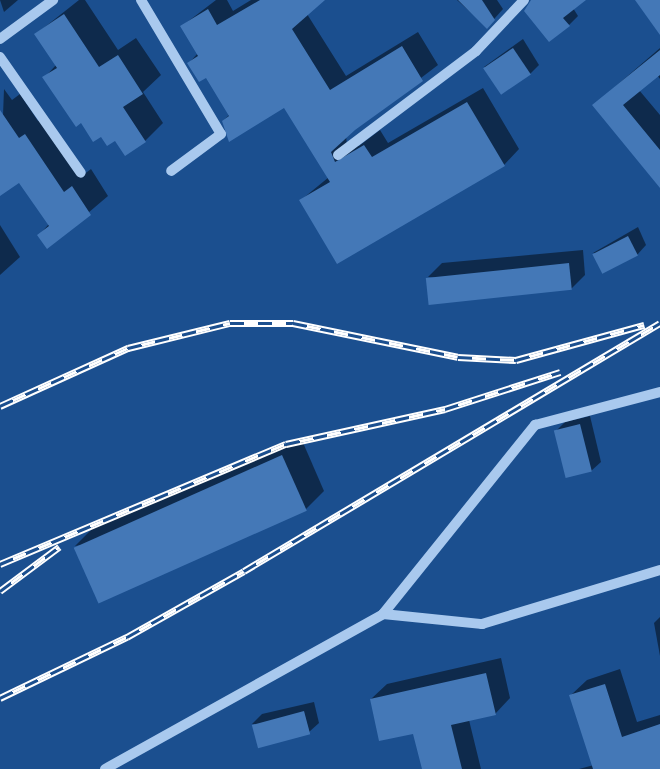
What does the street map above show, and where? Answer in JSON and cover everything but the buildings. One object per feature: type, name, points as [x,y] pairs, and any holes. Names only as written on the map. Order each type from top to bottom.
[{"type":"street","points":[[0,39],[52,0]]},
{"type":"street","points":[[141,0],[221,134],[171,171]]},
{"type":"street","points":[[338,155],[476,51],[524,0]]},
{"type":"street","points":[[0,57],[81,172]]},
{"type":"street","points":[[105,769],[383,614],[536,425],[660,392]]},
{"type":"street","points":[[383,614],[482,624],[660,570]]},
{"type":"railway","points":[[0,406],[128,348],[230,323],[293,323],[458,357],[516,360],[644,325]]},
{"type":"railway","points":[[0,698],[127,637],[244,571],[660,323]]},
{"type":"railway","points":[[0,564],[286,444],[445,409],[560,372]]},
{"type":"railway","points":[[0,591],[59,547]]}]
